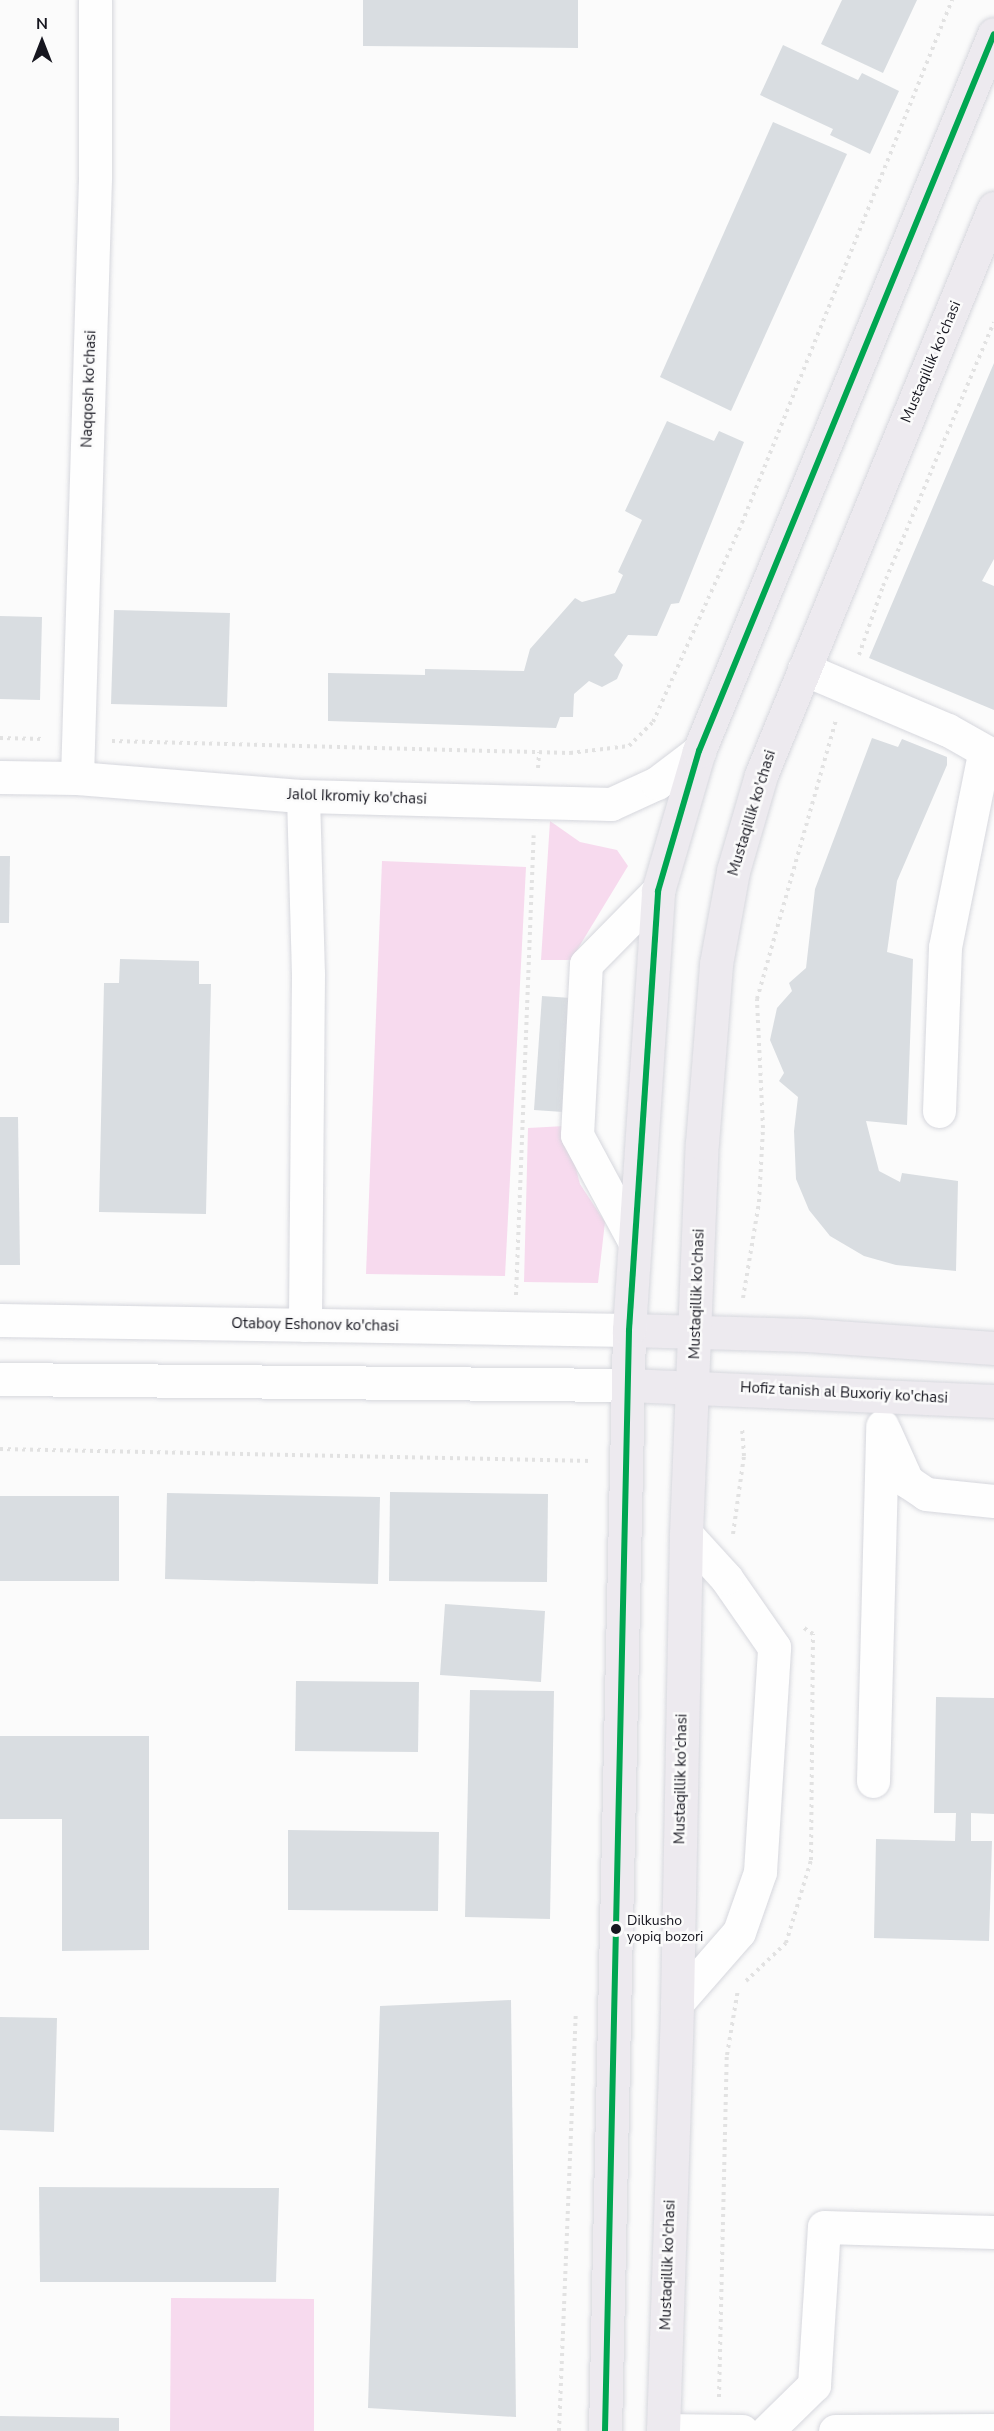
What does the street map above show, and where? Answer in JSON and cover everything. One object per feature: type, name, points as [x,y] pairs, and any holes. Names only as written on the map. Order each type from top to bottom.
[{"type":"main road","points":[[605,2431],[629,1330],[633,1239],[658,891],[699,751],[994,34]]},
{"type":"main road","name":"Mustaqillik ko'chasi","points":[[663,2430],[677,2003],[686,1534],[694,1386],[702,1143],[716,964],[732,871],[761,775],[994,208]]},
{"type":"main road","points":[[629,1330],[696,1331],[994,1348]]},
{"type":"main road","name":"Hofiz tanish al Buxoriy ko'chasi","points":[[628,1385],[866,1393],[994,1401]]},
{"type":"street","name":"Naqqosh ko'chasi","points":[[77,778],[95,177],[95,0]]},
{"type":"street","points":[[804,669],[948,730],[989,755],[945,947],[939,1111]]},
{"type":"street","name":"Jalol Ikromiy ko'chasi","points":[[0,777],[77,778],[303,796],[611,804],[657,783],[699,751]]},
{"type":"street","points":[[303,796],[308,974],[305,1325]]},
{"type":"street","points":[[633,1239],[577,1135],[586,964],[658,891]]},
{"type":"street","name":"Otaboy Eshonov ko'chasi","points":[[0,1320],[629,1330]]},
{"type":"street","points":[[0,1379],[628,1385]]},
{"type":"street","points":[[866,1393],[908,1481],[926,1494],[994,1501]]},
{"type":"street","points":[[873,1781],[882,1426]]},
{"type":"street","points":[[677,2003],[739,1932],[760,1872],[774,1647],[726,1578],[686,1534]]},
{"type":"street","points":[[767,2431],[814,2385],[824,2228],[994,2232]]},
{"type":"street","points":[[663,2430],[742,2431]]},
{"type":"street","points":[[835,2431],[994,2430]]},
{"type":"path","points":[[0,738],[244,747],[370,745],[570,753],[629,746],[653,722],[742,523],[952,0]]},
{"type":"path","points":[[514,1329],[539,752]]},
{"type":"path","points":[[0,1449],[600,1462]]},
{"type":"path","points":[[559,2431],[577,2005]]},
{"type":"shaded area","points":[[550,821],[580,842],[617,850],[628,866],[571,960],[541,960]]},
{"type":"shaded area","points":[[382,861],[526,867],[505,1276],[366,1274]]},
{"type":"shaded area","points":[[565,1126],[580,1184],[605,1222],[598,1283],[524,1282],[528,1128]]},
{"type":"shaded area","points":[[171,2298],[314,2299],[314,2431],[170,2431]]},
{"type":"building","points":[[363,0],[578,0],[578,48],[363,46]]},
{"type":"building","points":[[842,0],[917,0],[883,73],[821,44]]},
{"type":"building","points":[[783,45],[858,80],[862,73],[899,91],[870,154],[830,135],[833,129],[760,95]]},
{"type":"building","points":[[773,122],[847,154],[731,411],[660,377]]},
{"type":"building","points":[[994,363],[994,559],[982,581],[994,586],[994,710],[869,658]]},
{"type":"building","points":[[667,421],[714,441],[719,431],[744,442],[679,603],[671,604],[657,636],[628,635],[614,655],[623,665],[617,679],[602,687],[589,681],[574,694],[573,717],[560,717],[556,728],[328,721],[328,673],[425,675],[425,669],[524,671],[530,649],[575,598],[582,602],[615,593],[623,575],[618,572],[642,520],[625,511]]},
{"type":"building","points":[[114,610],[230,613],[227,707],[111,704]]},
{"type":"building","points":[[0,616],[42,617],[40,700],[0,699]]},
{"type":"building","points":[[872,738],[898,747],[902,739],[947,757],[947,765],[897,881],[887,952],[913,959],[907,1125],[866,1121],[879,1171],[900,1182],[902,1173],[958,1181],[956,1271],[896,1265],[864,1256],[830,1236],[809,1210],[796,1179],[794,1131],[798,1097],[779,1081],[784,1073],[770,1040],[777,1008],[792,991],[789,983],[806,968],[815,889]]},
{"type":"building","points":[[0,856],[10,856],[9,923],[0,923]]},
{"type":"building","points":[[120,959],[199,961],[199,984],[211,984],[206,1214],[99,1212],[104,983],[119,983]]},
{"type":"building","points":[[542,996],[571,998],[563,1112],[534,1110]]},
{"type":"building","points":[[0,1117],[18,1117],[20,1265],[0,1265]]},
{"type":"building","points":[[390,1492],[548,1494],[547,1582],[389,1581]]},
{"type":"building","points":[[167,1493],[380,1497],[378,1584],[165,1579]]},
{"type":"building","points":[[0,1496],[119,1496],[119,1581],[0,1581]]},
{"type":"building","points":[[445,1604],[545,1611],[541,1682],[440,1675]]},
{"type":"building","points":[[296,1681],[419,1682],[418,1752],[295,1751]]},
{"type":"building","points":[[470,1690],[554,1691],[550,1919],[465,1917]]},
{"type":"building","points":[[936,1697],[994,1698],[994,1814],[971,1813],[971,1841],[992,1841],[989,1941],[874,1938],[876,1839],[955,1841],[956,1813],[934,1813]]},
{"type":"building","points":[[0,1736],[149,1736],[149,1950],[62,1951],[62,1819],[0,1819]]},
{"type":"building","points":[[288,1830],[439,1832],[438,1911],[288,1910]]},
{"type":"building","points":[[511,2000],[516,2417],[368,2408],[380,2006]]},
{"type":"building","points":[[0,2017],[57,2018],[54,2132],[0,2130]]},
{"type":"building","points":[[39,2187],[279,2188],[276,2282],[40,2282]]},
{"type":"building","points":[[0,2416],[119,2418],[119,2431],[0,2431]]},
{"type":"transit line","points":[[605,2431],[629,1330],[658,891],[699,751],[994,34]]},
{"type":"place","name":"Dilkusho yopiq bozori","points":[[616,1929]]}]
